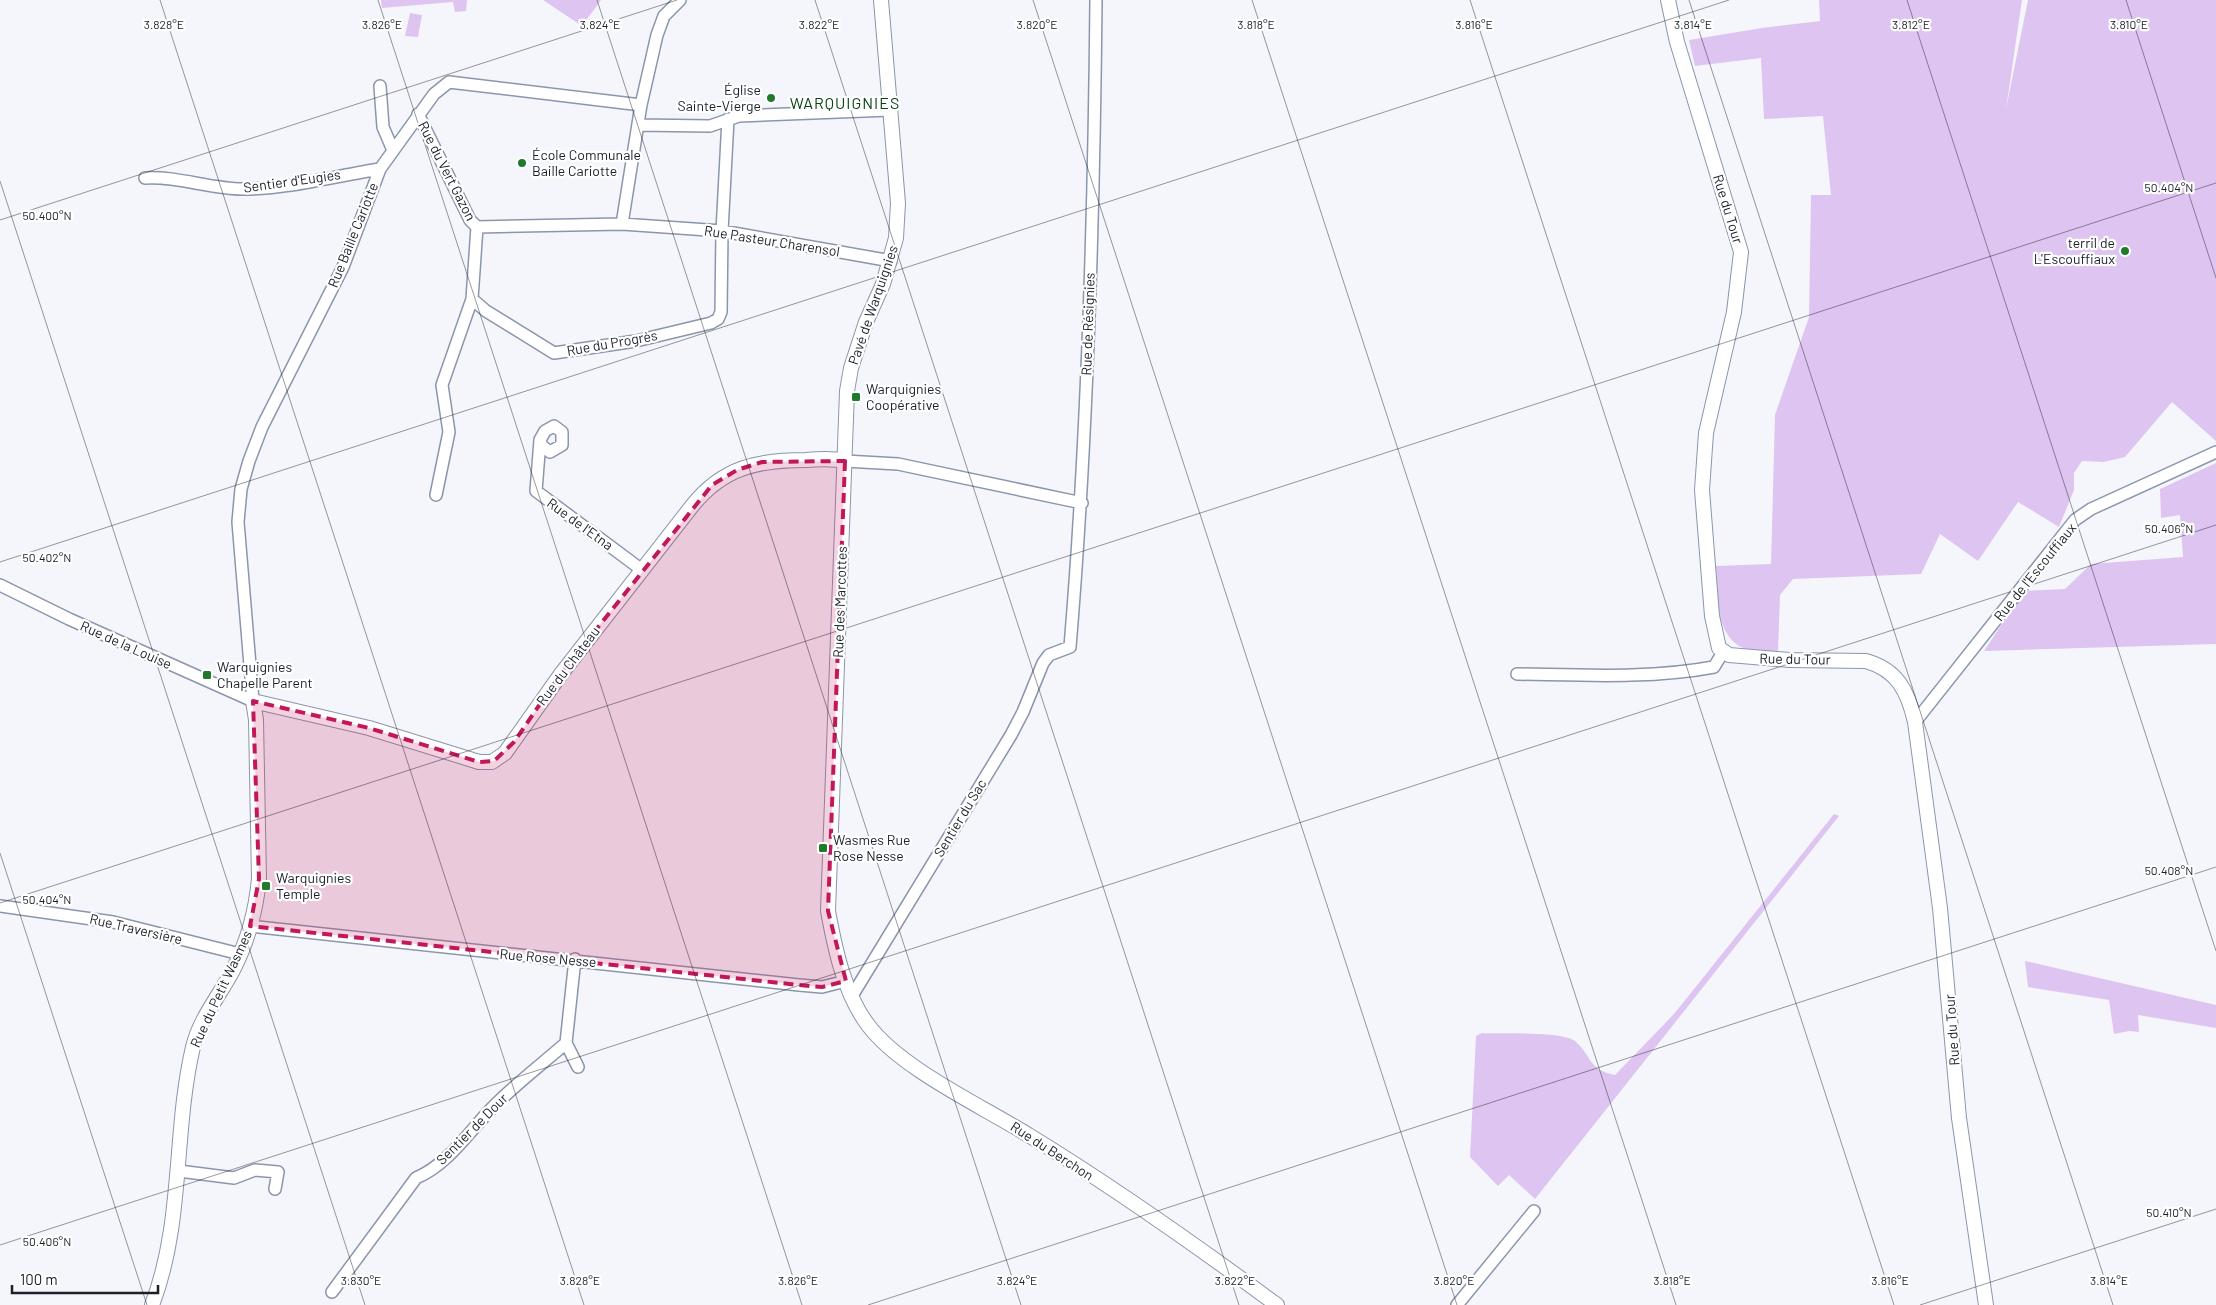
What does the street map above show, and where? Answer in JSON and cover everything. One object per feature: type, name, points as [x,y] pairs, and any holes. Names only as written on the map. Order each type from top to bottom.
[{"type":"street","points":[[622,224],[641,105],[664,16],[680,0]]},
{"type":"street","name":"Pavé de Warquignies","points":[[845,460],[847,391],[851,368],[866,322],[891,261],[896,238],[898,203],[881,0]]},
{"type":"street","name":"Rue de Résignies","points":[[1070,647],[1082,503],[1094,173],[1096,0]]},
{"type":"street","name":"Rue du Tour","points":[[1668,0],[1677,42],[1741,252],[1734,312],[1706,433],[1702,490],[1712,616],[1717,643],[1724,652],[1748,658],[1851,660],[1876,664],[1896,676],[1902,684],[1915,722],[1940,908],[1959,1118],[1986,1305]]},
{"type":"street","name":"Rue Baille Cariotte","points":[[253,701],[240,558],[238,522],[241,489],[262,427],[342,267],[380,168],[392,148],[442,86],[457,81],[641,105]]},
{"type":"street","points":[[380,86],[383,127],[392,148]]},
{"type":"street","points":[[638,125],[710,126],[739,116],[890,110]]},
{"type":"street","name":"Rue du Vert Gazon","points":[[418,114],[470,220],[477,227]]},
{"type":"street","points":[[722,231],[728,120]]},
{"type":"street","name":"Sentier d'Eugies","points":[[145,178],[161,177],[221,188],[242,189],[285,185],[380,168]]},
{"type":"street","name":"Rue Pasteur Charensol","points":[[477,227],[622,224],[722,231],[891,261]]},
{"type":"street","points":[[436,495],[449,432],[442,386],[472,299],[477,227]]},
{"type":"street","name":"Rue du Progrès","points":[[472,299],[486,311],[554,353],[636,341],[711,323],[718,319],[721,312],[722,231]]},
{"type":"street","name":"Rue de l'Etna","points":[[540,440],[536,492],[642,570]]},
{"type":"street","name":"Rue de l'Escouffiaux","points":[[1915,722],[2075,520],[2091,509],[2216,452]]},
{"type":"street","name":"Rue du Château","points":[[253,701],[369,728],[476,761],[492,762],[503,755],[512,744],[561,674],[697,499],[729,474],[750,465],[774,460],[845,460]]},
{"type":"street","points":[[845,460],[898,464],[1082,503]]},
{"type":"street","name":"Rue des Marcottes","points":[[845,460],[828,911],[833,939],[846,981]]},
{"type":"street","name":"Rue de la Louise","points":[[0,586],[253,701]]},
{"type":"street","name":"Sentier du Sac","points":[[852,996],[1010,735],[1043,663],[1049,655],[1070,647]]},
{"type":"street","points":[[1518,674],[1603,675],[1667,673],[1714,667],[1724,652]]},
{"type":"street","name":"Rue du Petit Wasmes","points":[[152,1305],[171,1234],[179,1171],[185,1084],[194,1044],[212,1003],[240,954],[256,901],[259,879],[256,720],[253,701]]},
{"type":"street","name":"Rue Traversière","points":[[0,906],[113,922],[240,954]]},
{"type":"street","name":"Rue Rose Nesse","points":[[250,926],[575,959],[822,987],[846,981]]},
{"type":"street","points":[[575,959],[566,1043],[578,1067]]},
{"type":"street","name":"Rue du Berchon","points":[[846,981],[868,1024],[897,1054],[1031,1136],[1129,1201],[1277,1305]]},
{"type":"street","name":"Sentier de Dour","points":[[332,1292],[416,1178],[427,1174],[456,1148],[504,1096],[566,1043]]},
{"type":"street","points":[[179,1171],[234,1178],[255,1170],[283,1173],[275,1189]]},
{"type":"street","points":[[1457,1305],[1534,1211]]},
{"type":"highlighted area","points":[[845,461],[828,911],[846,981],[822,987],[799,985],[250,926],[259,879],[253,701],[369,728],[479,762],[494,761],[514,742],[562,672],[712,485],[737,470],[762,462]]},
{"type":"shaded area","points":[[381,0],[467,0],[466,11],[455,12],[453,2],[382,8]]},
{"type":"shaded area","points":[[543,0],[601,0],[582,26]]},
{"type":"shaded area","points":[[1819,0],[2022,0],[2006,109],[2028,0],[2216,0],[2216,441],[2172,402],[2125,457],[2104,462],[2082,461],[2074,473],[2074,490],[2059,527],[2018,502],[1978,561],[1940,534],[1921,574],[1793,579],[1780,595],[1778,651],[1756,651],[1747,650],[1734,642],[1722,623],[1719,612],[1716,566],[1771,564],[1775,415],[1809,317],[1811,195],[1831,195],[1823,116],[1764,119],[1761,58],[1695,66],[1689,40],[1820,21]]},
{"type":"shaded area","points":[[410,13],[422,15],[418,37],[405,36]]},
{"type":"shaded area","points":[[2216,463],[2216,644],[1984,651],[2024,591],[2065,589],[2091,564],[2183,557],[2180,515],[2161,518],[2160,489]]},
{"type":"shaded area","points":[[1834,814],[1839,816],[1535,1199],[1509,1175],[1498,1186],[1470,1157],[1476,1036],[1482,1033],[1516,1033],[1545,1034],[1568,1038],[1575,1041],[1581,1047],[1595,1066],[1615,1075],[1674,1014]]},
{"type":"shaded area","points":[[2025,961],[2216,1005],[2216,1028],[2138,1015],[2139,1032],[2129,1031],[2114,1034],[2109,1000],[2028,987]]},
{"type":"place","name":"Église Sainte-Vierge","points":[[771,98]]},
{"type":"place","name":"École Communale Baille Cariotte","points":[[522,163]]},
{"type":"place","name":"terril de L'Escouffiaux","points":[[2125,251]]},
{"type":"place","name":"Warquignies Coopérative","points":[[856,397]]},
{"type":"place","name":"Warquignies Chapelle Parent","points":[[207,675]]},
{"type":"place","name":"Wasmes Rue Rose Nesse","points":[[823,848]]},
{"type":"place","name":"Warquignies Temple","points":[[266,886]]},
{"type":"district","name":"WARQUIGNIES","points":[[845,103]]}]
